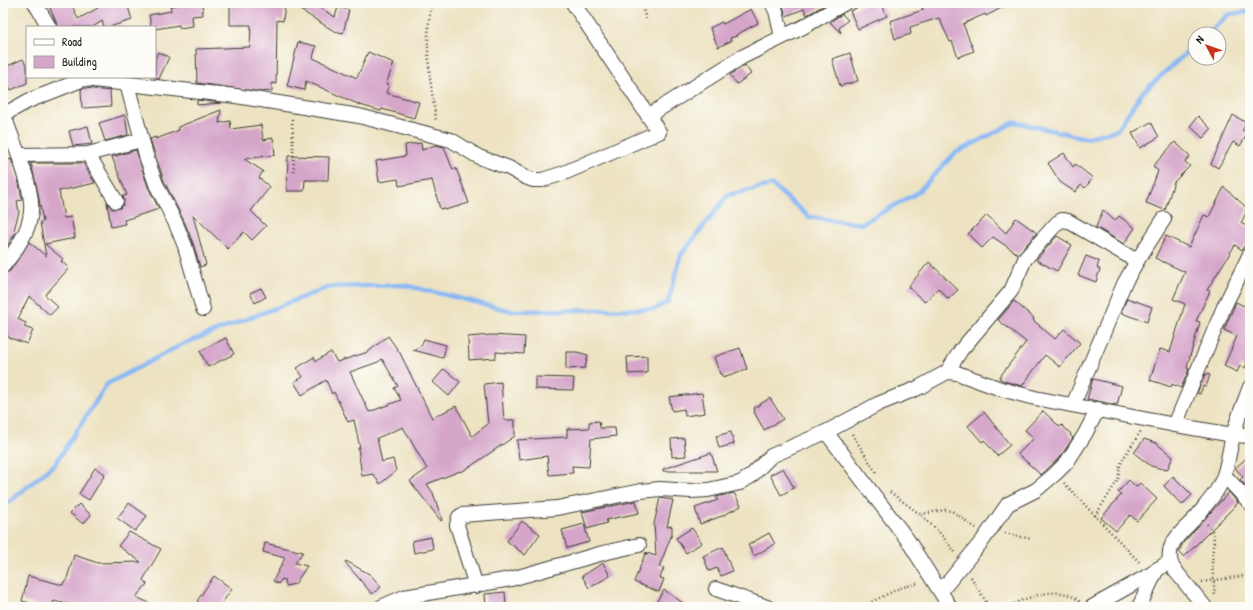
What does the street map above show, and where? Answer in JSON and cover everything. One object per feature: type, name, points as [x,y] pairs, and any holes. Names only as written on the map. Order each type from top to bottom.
[{"type":"street","points":[[35,3],[48,26]]},
{"type":"street","points":[[3,266],[9,246],[26,229],[32,207],[28,186],[19,155],[3,115],[28,100],[82,78],[236,96],[359,116],[451,140],[479,157],[509,168],[524,177],[533,180],[542,180],[564,173],[659,132],[573,3]]},
{"type":"street","points":[[772,3],[776,12],[782,37]]},
{"type":"street","points":[[648,116],[742,56],[803,27],[845,3]]},
{"type":"street","points":[[127,84],[156,184],[185,246],[203,308]]},
{"type":"street","points":[[19,155],[88,154],[142,140]]},
{"type":"street","points":[[88,154],[116,202]]},
{"type":"street","points":[[1073,405],[1124,284],[1137,260],[1164,219]]},
{"type":"street","points":[[476,586],[457,525],[459,517],[462,515],[557,508],[641,491],[660,489],[691,491],[740,483],[746,480],[771,456],[845,423],[878,404],[918,388],[947,372],[962,350],[1011,291],[1020,267],[1030,251],[1057,223],[1062,220],[1068,221],[1137,260]]},
{"type":"street","points":[[1175,425],[1224,307],[1250,254]]},
{"type":"street","points":[[947,372],[957,373],[1001,389],[1035,398],[1175,425],[1233,435],[1250,436]]},
{"type":"street","points":[[1210,604],[1185,584],[1170,561],[1170,552],[1174,541],[1182,530],[1198,515],[1214,494],[1225,476],[1233,435],[1250,387]]},
{"type":"street","points":[[938,587],[963,562],[989,531],[1008,504],[1014,500],[1029,495],[1056,474],[1075,450],[1098,409]]},
{"type":"street","points":[[826,432],[907,539],[950,607]]},
{"type":"street","points":[[1225,476],[1250,503]]},
{"type":"street","points":[[381,607],[511,579],[603,553],[639,545]]},
{"type":"street","points":[[1087,605],[1154,572],[1170,561]]},
{"type":"street","points":[[1140,607],[1154,572]]},
{"type":"street","points":[[716,589],[767,607]]},
{"type":"path","points":[[361,6],[364,3]]},
{"type":"path","points":[[432,3],[429,34],[429,70],[438,136]]},
{"type":"path","points":[[641,3],[646,19]]},
{"type":"path","points":[[292,105],[294,173]]},
{"type":"path","points":[[1095,516],[1118,480],[1120,465],[1123,458],[1149,420]]},
{"type":"path","points":[[845,423],[879,477]]},
{"type":"path","points":[[1056,474],[1095,516],[1154,572]]},
{"type":"path","points":[[888,489],[892,494],[921,515],[939,532],[963,562],[977,589],[989,607]]},
{"type":"path","points":[[921,515],[945,510],[952,511],[974,527],[989,531],[1010,533],[1031,539]]},
{"type":"path","points":[[1198,515],[1213,532],[1213,580],[1210,604]]},
{"type":"path","points":[[1185,584],[1250,575]]},
{"type":"path","points":[[861,607],[877,598],[905,586],[918,584],[938,587]]},
{"type":"path","points":[[1008,607],[1029,598],[1058,593],[1065,593],[1087,605]]},
{"type":"building","points":[[48,3],[71,3],[78,19],[98,8],[97,5],[105,3],[127,3],[132,20],[112,26],[104,26],[102,21],[94,26],[58,26]]},
{"type":"building","points":[[202,3],[203,15],[192,16],[193,26],[179,28],[179,25],[156,29],[156,26],[151,26],[149,15],[171,11],[170,6]]},
{"type":"building","points":[[237,3],[285,3],[283,21],[277,20],[276,84],[272,83],[272,91],[261,92],[197,83],[196,49],[250,47],[251,25],[230,25],[230,5],[236,5]]},
{"type":"building","points":[[289,3],[312,3],[335,17],[338,7],[349,10],[343,33],[334,31]]},
{"type":"building","points":[[782,3],[828,3],[807,15],[804,9],[786,16]]},
{"type":"building","points":[[867,3],[881,3],[887,16],[858,29],[850,11]]},
{"type":"building","points":[[921,3],[1011,3],[986,16],[985,14],[963,24],[974,51],[958,57],[952,41],[950,42],[939,18],[910,27],[911,34],[895,39],[890,21],[923,10]]},
{"type":"building","points":[[751,9],[758,23],[736,35],[737,36],[730,38],[731,41],[718,47],[710,28],[722,22],[723,24]]},
{"type":"building","points":[[842,14],[848,20],[839,28],[841,33],[830,22]]},
{"type":"building","points":[[298,42],[316,46],[313,58],[357,78],[368,52],[394,63],[386,84],[389,85],[386,93],[419,102],[414,118],[382,109],[381,111],[360,105],[306,81],[304,90],[287,86]]},
{"type":"building","points":[[158,52],[169,57],[159,79],[155,78],[156,57]]},
{"type":"building","points":[[850,53],[858,81],[840,86],[832,59]]},
{"type":"building","points":[[23,59],[26,65],[27,83],[11,90],[3,72],[3,68]]},
{"type":"building","points":[[745,65],[751,74],[737,84],[730,75]]},
{"type":"building","points":[[85,88],[110,91],[111,106],[82,108],[81,89]]},
{"type":"building","points":[[197,100],[222,103],[197,105]]},
{"type":"building","points":[[221,110],[219,123],[230,121],[231,129],[261,125],[263,140],[273,138],[275,155],[244,159],[263,171],[259,178],[270,187],[251,211],[266,226],[252,240],[244,232],[228,249],[193,215],[206,265],[200,267],[193,243],[184,221],[164,181],[150,139],[156,137],[156,139],[179,130],[178,127]]},
{"type":"building","points":[[125,115],[128,135],[105,141],[99,123]]},
{"type":"building","points":[[1233,115],[1247,123],[1242,130],[1248,133],[1240,146],[1233,142],[1218,168],[1211,164]]},
{"type":"building","points":[[1198,116],[1211,129],[1203,138],[1190,126]]},
{"type":"building","points":[[1151,122],[1159,137],[1140,148],[1132,133]]},
{"type":"building","points":[[88,126],[92,144],[73,146],[69,131]]},
{"type":"building","points":[[1175,142],[1190,156],[1185,162],[1190,166],[1174,182],[1165,210],[1146,203],[1158,171],[1153,166]]},
{"type":"building","points":[[421,143],[422,150],[435,145],[444,147],[453,170],[456,168],[469,203],[445,210],[444,208],[440,209],[432,180],[399,186],[398,179],[379,182],[376,161],[406,156],[405,145]]},
{"type":"building","points":[[136,150],[148,187],[159,209],[124,220],[125,224],[111,227],[107,202],[112,209],[120,208],[124,201],[123,196],[127,195],[112,157]]},
{"type":"building","points":[[1064,153],[1073,167],[1075,164],[1093,178],[1085,188],[1081,185],[1075,192],[1060,182],[1048,163]]},
{"type":"building","points":[[288,156],[329,157],[328,180],[305,180],[304,191],[287,191]]},
{"type":"building","points":[[11,159],[19,183],[22,200],[17,201],[19,212],[14,230],[16,232],[3,252],[3,161]]},
{"type":"building","points":[[31,163],[83,163],[95,183],[59,191],[64,218],[71,217],[75,238],[45,244],[63,259],[61,261],[69,268],[45,295],[58,307],[50,315],[29,296],[18,319],[26,323],[24,327],[33,330],[27,344],[10,338],[7,335],[7,332],[3,330],[3,274],[10,271],[29,242],[46,256],[40,222],[43,222]]},
{"type":"building","points":[[1224,187],[1248,209],[1241,223],[1250,228],[1250,237],[1242,250],[1235,245],[1207,290],[1210,291],[1196,321],[1200,322],[1188,363],[1187,368],[1189,369],[1181,388],[1172,384],[1171,387],[1150,380],[1160,349],[1170,352],[1185,304],[1173,299],[1185,272],[1155,258],[1166,236],[1189,247],[1204,215],[1209,217]]},
{"type":"building","points":[[1103,210],[1115,221],[1119,216],[1135,228],[1124,244],[1096,227]]},
{"type":"building","points":[[987,215],[1006,233],[1016,218],[1037,233],[1018,254],[993,237],[982,248],[968,234]]},
{"type":"building","points":[[1057,236],[1072,245],[1057,271],[1036,260]]},
{"type":"building","points":[[1086,256],[1099,261],[1097,268],[1100,269],[1096,282],[1078,275]]},
{"type":"building","points":[[929,262],[958,290],[948,299],[938,288],[925,302],[908,287]]},
{"type":"building","points":[[261,288],[266,297],[255,303],[250,293]]},
{"type":"building","points":[[1127,298],[1152,307],[1147,322],[1121,313]]},
{"type":"building","points":[[1014,301],[1055,339],[1064,329],[1080,343],[1060,367],[1045,355],[1022,386],[999,378],[1026,342],[998,320]]},
{"type":"building","points":[[1236,302],[1250,309],[1250,356],[1245,368],[1240,366],[1237,372],[1224,366],[1237,336],[1224,330]]},
{"type":"building","points":[[491,335],[525,337],[524,354],[496,352],[496,358],[469,360],[468,337]]},
{"type":"building","points":[[388,336],[400,353],[432,418],[456,406],[472,436],[488,424],[484,384],[501,382],[504,420],[515,420],[515,436],[461,472],[460,471],[427,484],[433,493],[442,520],[441,521],[410,481],[427,469],[403,427],[377,438],[382,462],[393,459],[396,471],[380,484],[373,474],[362,476],[358,448],[360,448],[354,420],[348,422],[334,392],[332,394],[326,380],[302,395],[294,382],[303,377],[297,368],[314,357],[316,361],[331,352],[337,362],[368,352]],"holes":[[[382,359],[398,386],[394,388],[401,400],[369,412],[350,372],[378,362]]]},
{"type":"building","points":[[226,338],[234,354],[208,367],[200,351]]},
{"type":"building","points":[[424,339],[446,345],[443,358],[413,350],[422,345]]},
{"type":"building","points":[[740,348],[747,369],[723,377],[720,374],[714,357]]},
{"type":"building","points":[[566,352],[577,352],[588,355],[585,368],[566,369]]},
{"type":"building","points":[[647,356],[647,373],[628,374],[627,357]]},
{"type":"building","points":[[444,369],[460,382],[449,396],[433,382]]},
{"type":"building","points":[[1205,374],[1210,375],[1206,387],[1203,386],[1200,394],[1197,393]]},
{"type":"building","points":[[535,377],[574,378],[573,390],[535,389]]},
{"type":"building","points":[[1093,379],[1122,386],[1117,405],[1087,399]]},
{"type":"building","points":[[702,393],[705,413],[685,416],[684,409],[672,411],[669,397]]},
{"type":"building","points":[[770,398],[783,419],[764,430],[754,412],[754,408]]},
{"type":"building","points":[[1043,411],[1060,427],[1062,425],[1073,438],[1061,456],[1041,475],[1018,454],[1034,438],[1025,430]]},
{"type":"building","points":[[984,412],[1010,445],[997,456],[984,440],[982,442],[968,426]]},
{"type":"building","points":[[599,421],[600,428],[615,428],[616,436],[591,439],[589,467],[572,466],[573,473],[549,475],[547,456],[519,460],[517,440],[567,437],[567,429],[589,428],[589,422]]},
{"type":"building","points":[[731,432],[734,444],[719,448],[716,436]]},
{"type":"building","points":[[684,438],[686,456],[672,457],[671,439]]},
{"type":"building","points":[[1144,439],[1156,443],[1173,457],[1167,470],[1151,466],[1134,453]]},
{"type":"building","points":[[711,453],[717,471],[663,471],[663,469]]},
{"type":"building","points":[[1250,455],[1250,490],[1240,480],[1243,477],[1235,468]]},
{"type":"building","points":[[95,468],[105,474],[89,500],[79,494]]},
{"type":"building","points":[[783,468],[794,488],[781,495],[770,475]]},
{"type":"building","points":[[1173,476],[1192,495],[1182,505],[1164,486]]},
{"type":"building","points":[[1129,480],[1136,487],[1140,483],[1157,499],[1137,521],[1130,515],[1116,531],[1101,518],[1121,495],[1118,492]]},
{"type":"building","points":[[1229,492],[1238,503],[1184,557],[1179,552],[1183,543]]},
{"type":"building","points":[[734,493],[741,506],[722,516],[700,524],[695,508],[718,500],[716,497]]},
{"type":"building","points":[[660,498],[673,500],[667,527],[672,526],[672,534],[659,567],[664,568],[660,578],[664,579],[659,592],[634,582],[646,552],[647,555],[647,553],[656,556],[654,524]]},
{"type":"building","points":[[636,501],[639,513],[606,520],[607,523],[587,529],[582,512]]},
{"type":"building","points":[[129,503],[147,516],[135,531],[117,518]]},
{"type":"building","points":[[79,504],[91,515],[83,524],[70,513]]},
{"type":"building","points":[[522,521],[540,534],[525,555],[507,541]]},
{"type":"building","points":[[584,524],[589,542],[567,548],[562,530]]},
{"type":"building","points":[[692,528],[702,543],[686,553],[676,538]]},
{"type":"building","points":[[129,532],[161,549],[143,580],[147,584],[136,597],[158,607],[120,607],[117,605],[82,607],[54,601],[52,607],[33,607],[34,604],[22,601],[28,576],[63,585],[64,581],[66,582],[74,555],[98,563],[141,562],[118,546]]},
{"type":"building","points":[[769,533],[775,544],[754,556],[748,545]]},
{"type":"building","points":[[431,537],[433,549],[414,553],[412,541]]},
{"type":"building","points":[[265,543],[303,552],[295,563],[307,566],[295,584],[286,586],[285,580],[282,579],[278,584],[273,581],[285,558],[263,552]]},
{"type":"building","points":[[723,547],[732,571],[721,576],[717,568],[709,571],[703,556]]},
{"type":"building","points":[[346,561],[371,575],[381,587],[372,594],[345,562]]},
{"type":"building","points":[[603,563],[610,576],[589,588],[582,576]]},
{"type":"building","points":[[214,576],[232,589],[219,607],[205,607],[197,601]]},
{"type":"building","points":[[664,590],[689,607],[653,607]]},
{"type":"building","points":[[505,592],[506,607],[486,607],[485,594]]},
{"type":"waterway","points":[[1216,26],[1229,14],[1250,12]]},
{"type":"waterway","points":[[3,507],[55,464],[107,384],[183,344],[329,287],[404,285],[512,311],[655,309],[668,302],[681,255],[728,195],[772,185],[809,217],[861,224],[917,193],[955,153],[1015,122],[1085,138],[1117,130],[1141,94],[1187,52]]}]
